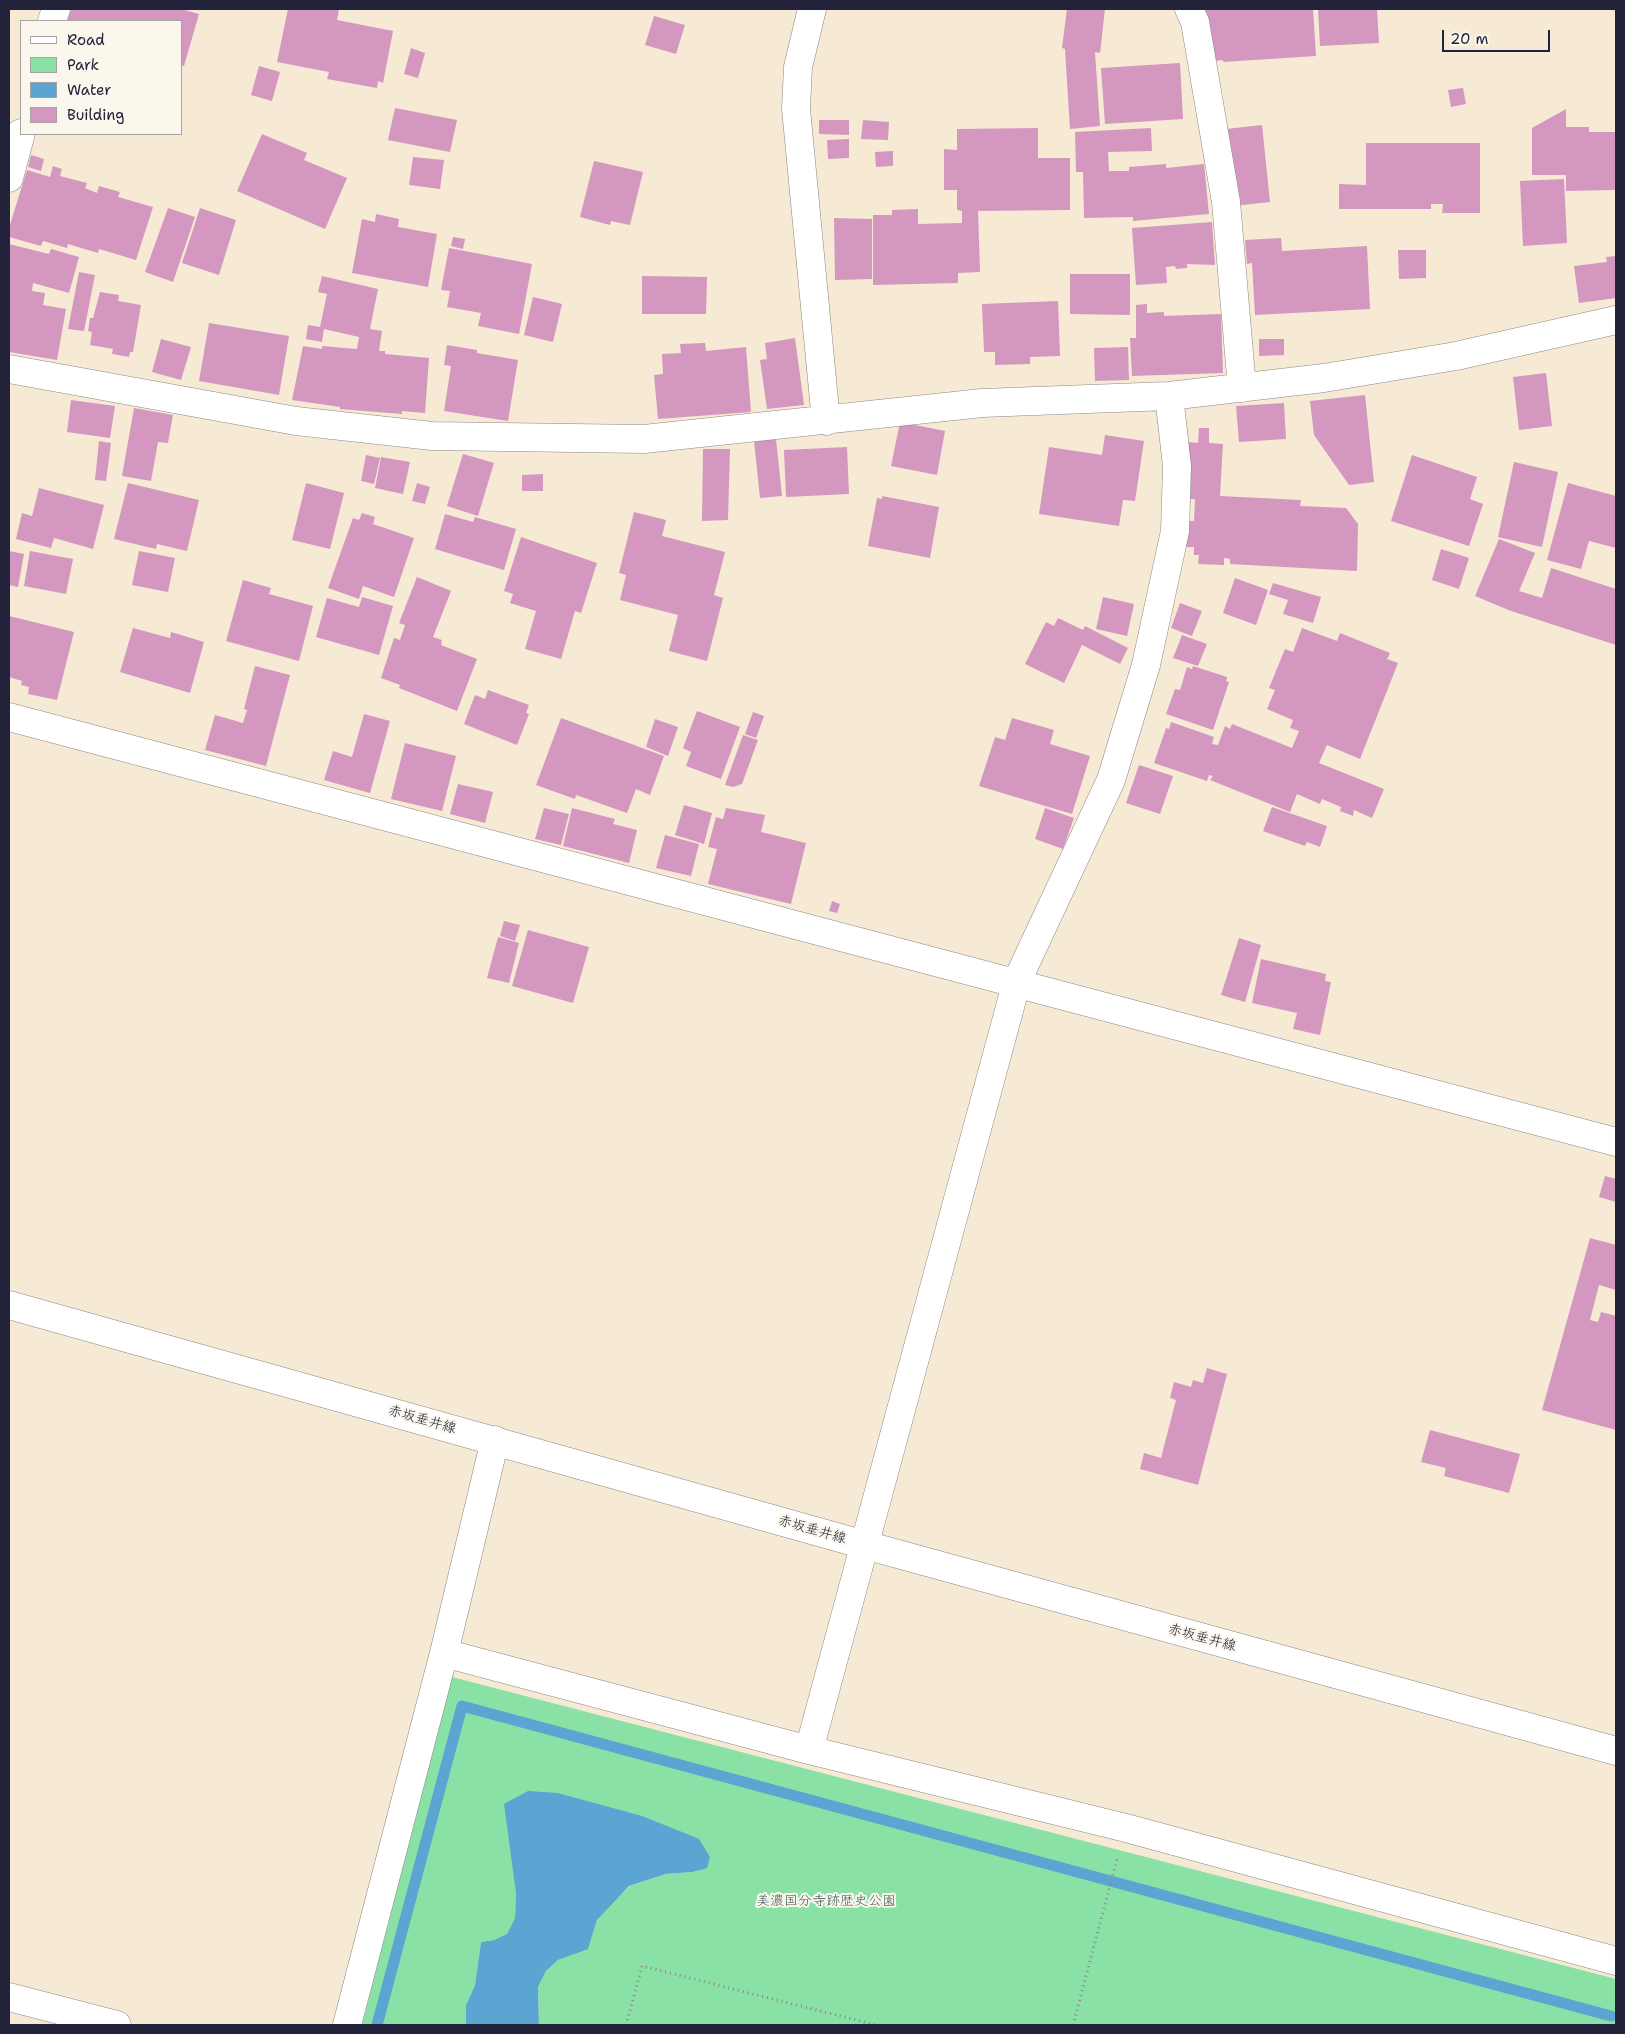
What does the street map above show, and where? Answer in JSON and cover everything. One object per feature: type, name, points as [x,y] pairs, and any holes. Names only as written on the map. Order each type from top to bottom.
[{"type":"street","points":[[812,9],[798,67],[796,110],[826,421]]},
{"type":"street","points":[[1189,9],[1195,22],[1226,202],[1242,388]]},
{"type":"street","points":[[9,178],[20,135]]},
{"type":"street","points":[[9,369],[296,421],[432,436],[644,439],[982,403],[1169,396],[1324,378],[1456,356],[1616,320]]},
{"type":"street","points":[[809,1750],[1017,981],[1111,780],[1146,665],[1175,531],[1177,466],[1169,396]]},
{"type":"street","points":[[9,716],[1017,981],[1616,1142]]},
{"type":"street","name":"赤坂垂井線","points":[[9,1305],[865,1545],[1616,1751]]},
{"type":"street","points":[[347,2025],[444,1652],[495,1440]]},
{"type":"street","points":[[444,1652],[809,1750],[1126,1828],[1616,1961]]},
{"type":"street","points":[[9,1997],[117,2025]]},
{"type":"path","points":[[1073,2025],[1126,1828]]},
{"type":"path","points":[[626,2025],[642,1966],[876,2025]]},
{"type":"green space","name":"美濃国分寺跡歴史公園","points":[[452,1677],[1616,1979],[1616,2025],[539,2025],[538,1987],[546,1971],[558,1960],[588,1948],[597,1920],[614,1901],[630,1886],[666,1874],[692,1872],[593,1803],[558,1793],[516,1893],[515,1918],[507,1934],[494,1940],[481,1942],[475,1985],[466,2005],[466,2025],[362,2025]]},
{"type":"water","points":[[528,1791],[558,1793],[642,1816],[699,1839],[710,1857],[707,1868],[692,1872],[666,1874],[629,1886],[597,1920],[588,1949],[558,1960],[546,1971],[538,1987],[539,2025],[466,2025],[466,2005],[475,1985],[481,1942],[494,1940],[507,1934],[515,1918],[516,1893],[504,1804]]},
{"type":"building","points":[[71,9],[181,9],[199,14],[184,66],[182,65],[182,20],[67,20]]},
{"type":"building","points":[[288,9],[339,9],[337,20],[393,31],[383,83],[378,81],[377,88],[327,79],[329,72],[277,62]]},
{"type":"building","points":[[1067,9],[1105,9],[1100,53],[1095,52],[1100,126],[1070,129],[1065,49],[1062,48]]},
{"type":"building","points":[[1203,9],[1313,9],[1316,56],[1214,61]]},
{"type":"building","points":[[1318,9],[1377,9],[1379,43],[1320,46]]},
{"type":"building","points":[[654,16],[685,25],[676,54],[645,45]]},
{"type":"building","points":[[411,48],[425,53],[418,78],[404,74]]},
{"type":"building","points":[[1180,63],[1183,119],[1105,124],[1101,68]]},
{"type":"building","points":[[259,66],[280,72],[272,101],[251,95]]},
{"type":"building","points":[[1463,88],[1466,104],[1451,107],[1448,90]]},
{"type":"building","points":[[395,108],[457,120],[450,152],[388,140]]},
{"type":"building","points":[[1566,109],[1566,127],[1589,127],[1589,132],[1616,132],[1616,190],[1566,191],[1566,175],[1532,175],[1532,128]]},
{"type":"building","points":[[819,120],[849,120],[849,135],[819,134]]},
{"type":"building","points":[[863,120],[889,122],[888,140],[861,139]]},
{"type":"building","points":[[1262,125],[1270,202],[1233,206],[1226,129]]},
{"type":"building","points":[[1038,128],[1038,158],[1070,158],[1070,210],[978,211],[980,272],[958,273],[958,283],[873,285],[873,215],[892,215],[892,210],[918,209],[918,224],[962,223],[962,211],[957,210],[957,190],[944,190],[944,149],[957,150],[957,129]]},
{"type":"building","points":[[1151,128],[1152,151],[1108,152],[1109,171],[1129,171],[1129,167],[1166,164],[1166,168],[1204,164],[1209,214],[1133,221],[1133,217],[1084,218],[1083,172],[1076,172],[1075,132]]},
{"type":"building","points":[[262,134],[307,153],[304,160],[347,178],[325,229],[237,191]]},
{"type":"building","points":[[849,139],[849,158],[828,159],[827,140]]},
{"type":"building","points":[[1366,143],[1480,143],[1480,213],[1442,213],[1443,204],[1431,204],[1431,209],[1339,209],[1339,184],[1366,185]]},
{"type":"building","points":[[893,151],[893,166],[876,167],[875,152]]},
{"type":"building","points":[[31,155],[44,159],[41,171],[28,167]]},
{"type":"building","points":[[413,157],[444,160],[440,189],[409,185]]},
{"type":"building","points":[[594,161],[643,172],[630,225],[611,221],[610,225],[580,217]]},
{"type":"building","points":[[53,166],[62,169],[60,176],[87,183],[85,188],[97,193],[99,186],[120,192],[118,197],[153,207],[136,260],[99,249],[98,253],[68,244],[67,248],[43,241],[41,246],[9,237],[9,228],[27,170],[50,177]]},
{"type":"building","points":[[1564,179],[1567,243],[1523,246],[1520,181]]},
{"type":"building","points":[[168,208],[195,217],[173,282],[145,272]]},
{"type":"building","points":[[200,208],[236,220],[219,275],[182,263]]},
{"type":"building","points":[[376,214],[399,219],[398,227],[437,234],[428,287],[352,273],[362,219],[375,222]]},
{"type":"building","points":[[834,218],[872,219],[872,279],[835,280]]},
{"type":"building","points":[[1212,222],[1215,265],[1187,264],[1187,268],[1176,269],[1175,266],[1166,267],[1167,283],[1136,285],[1132,228]]},
{"type":"building","points":[[453,237],[465,239],[463,249],[451,246]]},
{"type":"building","points":[[1281,238],[1282,251],[1367,246],[1370,309],[1255,315],[1252,263],[1247,264],[1245,240]]},
{"type":"building","points":[[9,244],[49,254],[51,249],[79,257],[69,293],[33,283],[32,291],[45,293],[43,305],[66,309],[57,360],[9,352]]},
{"type":"building","points":[[449,248],[532,264],[519,334],[478,326],[481,313],[447,307],[450,291],[441,290]]},
{"type":"building","points":[[1398,250],[1426,250],[1426,278],[1399,279]]},
{"type":"building","points":[[1616,256],[1616,298],[1579,303],[1574,266],[1607,262],[1606,257]]},
{"type":"building","points":[[79,272],[95,275],[84,331],[68,329]]},
{"type":"building","points":[[1070,274],[1130,274],[1130,315],[1070,314]]},
{"type":"building","points":[[322,276],[378,289],[370,329],[382,331],[379,351],[385,351],[385,354],[429,358],[425,413],[402,411],[402,414],[340,409],[340,407],[292,400],[303,346],[322,349],[322,346],[357,349],[359,337],[324,329],[322,342],[306,339],[308,325],[320,327],[327,294],[318,292]]},
{"type":"building","points":[[642,276],[707,277],[706,314],[642,314]]},
{"type":"building","points":[[100,292],[119,295],[118,301],[141,305],[133,352],[130,352],[129,357],[112,354],[113,349],[90,345],[92,332],[88,331],[90,318],[93,318]]},
{"type":"building","points":[[533,297],[562,304],[553,342],[524,335]]},
{"type":"building","points":[[1058,301],[1060,356],[1030,357],[1030,364],[995,365],[995,352],[984,352],[982,304]]},
{"type":"building","points":[[1147,304],[1147,313],[1164,312],[1164,316],[1221,314],[1223,373],[1132,376],[1130,338],[1136,338],[1136,305]]},
{"type":"building","points":[[209,323],[289,336],[279,395],[199,381]]},
{"type":"building","points":[[795,338],[804,405],[767,409],[760,360],[767,359],[765,343]]},
{"type":"building","points":[[161,339],[191,347],[181,380],[152,372]]},
{"type":"building","points":[[1259,339],[1284,339],[1284,355],[1259,356]]},
{"type":"building","points":[[705,343],[706,351],[746,347],[751,412],[658,419],[654,375],[663,374],[662,354],[681,353],[680,344]]},
{"type":"building","points":[[447,345],[477,350],[477,353],[518,360],[508,421],[444,411],[451,366],[444,365]]},
{"type":"building","points":[[1128,347],[1129,380],[1095,381],[1094,348]]},
{"type":"building","points":[[1546,373],[1552,426],[1519,430],[1513,377]]},
{"type":"building","points":[[1365,395],[1374,482],[1349,485],[1314,435],[1310,401]]},
{"type":"building","points":[[71,400],[115,406],[110,438],[67,432]]},
{"type":"building","points":[[1284,403],[1286,439],[1239,442],[1236,406]]},
{"type":"building","points":[[134,408],[173,415],[168,443],[158,442],[151,481],[122,476]]},
{"type":"building","points":[[900,422],[945,431],[937,475],[891,466]]},
{"type":"building","points":[[1199,428],[1209,428],[1209,443],[1223,444],[1220,496],[1301,500],[1300,506],[1346,508],[1358,524],[1357,571],[1230,564],[1230,559],[1224,558],[1224,565],[1198,564],[1199,555],[1194,555],[1194,547],[1186,547],[1188,521],[1194,521],[1195,499],[1186,499],[1189,442],[1198,443]]},
{"type":"building","points":[[1105,435],[1144,441],[1135,501],[1123,500],[1119,526],[1039,514],[1049,447],[1102,455]]},
{"type":"building","points":[[776,439],[782,496],[760,498],[754,441]]},
{"type":"building","points":[[99,441],[111,443],[106,481],[95,480]]},
{"type":"building","points":[[847,447],[849,494],[786,497],[784,450]]},
{"type":"building","points":[[703,449],[730,449],[728,520],[702,521]]},
{"type":"building","points":[[463,454],[494,463],[478,516],[447,506]]},
{"type":"building","points":[[366,455],[380,458],[374,484],[361,481]]},
{"type":"building","points":[[1412,455],[1477,477],[1470,499],[1483,504],[1469,546],[1391,521]]},
{"type":"building","points":[[381,457],[410,462],[403,494],[375,488]]},
{"type":"building","points":[[1514,462],[1558,472],[1542,547],[1498,537]]},
{"type":"building","points":[[543,474],[543,491],[522,491],[522,475]]},
{"type":"building","points":[[128,483],[199,500],[187,551],[157,544],[156,549],[114,539]]},
{"type":"building","points":[[306,483],[344,493],[330,549],[292,540]]},
{"type":"building","points":[[417,483],[430,487],[425,504],[412,501]]},
{"type":"building","points":[[1568,483],[1616,496],[1616,548],[1589,541],[1581,569],[1547,560]]},
{"type":"building","points":[[39,488],[104,505],[93,549],[54,538],[51,548],[16,539],[22,513],[32,516]]},
{"type":"building","points":[[882,496],[939,507],[930,558],[868,546],[877,498],[882,499]]},
{"type":"building","points":[[634,512],[666,520],[662,536],[725,552],[714,595],[723,598],[707,661],[669,651],[678,615],[620,600],[626,575],[619,573]]},
{"type":"building","points":[[362,513],[375,517],[373,524],[414,538],[394,597],[363,586],[359,599],[328,588],[353,518],[359,520]]},
{"type":"building","points":[[445,514],[473,522],[475,517],[516,529],[504,570],[435,549]]},
{"type":"building","points":[[521,537],[597,563],[581,613],[575,611],[561,659],[525,649],[536,611],[510,603],[513,594],[504,591]]},
{"type":"building","points":[[1499,539],[1535,553],[1519,591],[1542,598],[1551,568],[1616,589],[1616,645],[1511,611],[1475,596]]},
{"type":"building","points":[[1441,549],[1469,558],[1459,589],[1432,580]]},
{"type":"building","points":[[9,551],[24,554],[18,587],[9,585]]},
{"type":"building","points":[[30,551],[73,559],[66,594],[24,586]]},
{"type":"building","points":[[139,551],[175,558],[168,592],[132,585]]},
{"type":"building","points":[[417,577],[451,591],[433,637],[442,640],[441,645],[477,659],[457,711],[399,688],[400,685],[381,678],[394,638],[400,640],[405,625],[399,623]]},
{"type":"building","points":[[1235,578],[1268,590],[1256,625],[1223,613]]},
{"type":"building","points":[[243,580],[271,588],[269,594],[313,606],[299,661],[226,641]]},
{"type":"building","points":[[1273,583],[1321,597],[1313,623],[1283,614],[1288,600],[1269,594]]},
{"type":"building","points":[[362,597],[393,606],[379,655],[316,637],[327,598],[359,607]]},
{"type":"building","points":[[1103,597],[1134,604],[1127,636],[1096,629]]},
{"type":"building","points":[[1180,603],[1202,611],[1192,636],[1171,628]]},
{"type":"building","points":[[9,616],[74,632],[57,700],[28,694],[29,687],[21,685],[22,681],[9,677]]},
{"type":"building","points":[[1058,618],[1083,630],[1085,626],[1128,648],[1120,664],[1082,645],[1064,683],[1025,664],[1046,622],[1054,626]]},
{"type":"building","points":[[133,628],[170,638],[171,632],[204,642],[190,693],[120,672]]},
{"type":"building","points":[[1302,628],[1337,641],[1340,633],[1390,653],[1387,659],[1398,663],[1360,759],[1327,745],[1319,763],[1384,789],[1372,818],[1354,810],[1353,816],[1340,811],[1341,807],[1322,799],[1320,804],[1297,794],[1290,812],[1210,780],[1213,776],[1209,775],[1207,781],[1154,763],[1166,728],[1169,729],[1171,722],[1214,737],[1212,744],[1218,745],[1225,726],[1230,729],[1232,724],[1292,748],[1299,731],[1290,728],[1293,720],[1267,709],[1275,690],[1269,688],[1285,649],[1293,652]]},
{"type":"building","points":[[1182,635],[1207,644],[1198,666],[1173,658]]},
{"type":"building","points":[[255,666],[290,675],[266,766],[205,750],[215,715],[243,723],[247,710],[244,709]]},
{"type":"building","points":[[1193,666],[1227,677],[1226,681],[1229,682],[1213,730],[1166,714],[1175,689],[1180,690],[1187,667],[1192,669]]},
{"type":"building","points":[[488,690],[529,705],[526,713],[529,714],[517,745],[464,724],[475,695],[485,699]]},
{"type":"building","points":[[697,711],[740,727],[721,779],[686,766],[691,752],[683,748]]},
{"type":"building","points":[[753,712],[764,716],[756,738],[745,734]]},
{"type":"building","points":[[364,714],[390,721],[370,793],[324,780],[333,751],[352,757]]},
{"type":"building","points":[[561,718],[664,756],[650,795],[636,789],[627,813],[576,795],[575,799],[536,785]]},
{"type":"building","points":[[1012,718],[1054,730],[1050,744],[1090,756],[1072,814],[979,786],[995,737],[1005,740]]},
{"type":"building","points":[[655,719],[678,727],[668,756],[646,747]]},
{"type":"building","points":[[743,735],[758,740],[742,784],[733,787],[725,785]]},
{"type":"building","points":[[405,743],[456,756],[442,811],[391,799]]},
{"type":"building","points":[[1139,765],[1173,776],[1160,814],[1126,803]]},
{"type":"building","points":[[458,784],[493,792],[485,823],[450,814]]},
{"type":"building","points":[[684,805],[712,813],[704,844],[675,835]]},
{"type":"building","points":[[1272,807],[1327,826],[1320,847],[1307,842],[1305,846],[1263,831]]},
{"type":"building","points":[[544,808],[569,814],[561,845],[535,839]]},
{"type":"building","points":[[572,808],[615,819],[613,824],[637,830],[629,863],[563,846]]},
{"type":"building","points":[[726,808],[765,815],[761,832],[806,843],[791,904],[708,884],[717,849],[708,847],[716,817],[723,819]]},
{"type":"building","points":[[1045,808],[1074,818],[1063,849],[1035,839]]},
{"type":"building","points":[[665,835],[699,844],[691,876],[656,868]]},
{"type":"building","points":[[832,901],[840,904],[837,913],[829,911]]},
{"type":"building","points":[[504,921],[520,925],[515,941],[500,936]]},
{"type":"building","points":[[528,930],[589,947],[573,1003],[512,986]]},
{"type":"building","points":[[498,937],[519,943],[509,983],[487,978]]},
{"type":"building","points":[[1239,938],[1261,945],[1245,1002],[1221,995]]},
{"type":"building","points":[[1261,959],[1326,974],[1325,981],[1331,982],[1320,1035],[1293,1029],[1297,1013],[1252,1003]]},
{"type":"building","points":[[1605,1176],[1616,1179],[1616,1202],[1599,1197]]},
{"type":"building","points":[[1590,1238],[1616,1245],[1616,1290],[1599,1285],[1590,1320],[1598,1322],[1601,1312],[1616,1316],[1616,1430],[1542,1410]]},
{"type":"building","points":[[1207,1368],[1227,1374],[1198,1485],[1140,1469],[1144,1453],[1161,1458],[1176,1400],[1170,1398],[1174,1382],[1191,1387],[1193,1380],[1203,1383]]},
{"type":"building","points":[[1430,1430],[1520,1454],[1509,1493],[1444,1476],[1446,1468],[1421,1462]]},
{"type":"waterway","points":[[377,2025],[462,1706],[1611,2016]]}]
